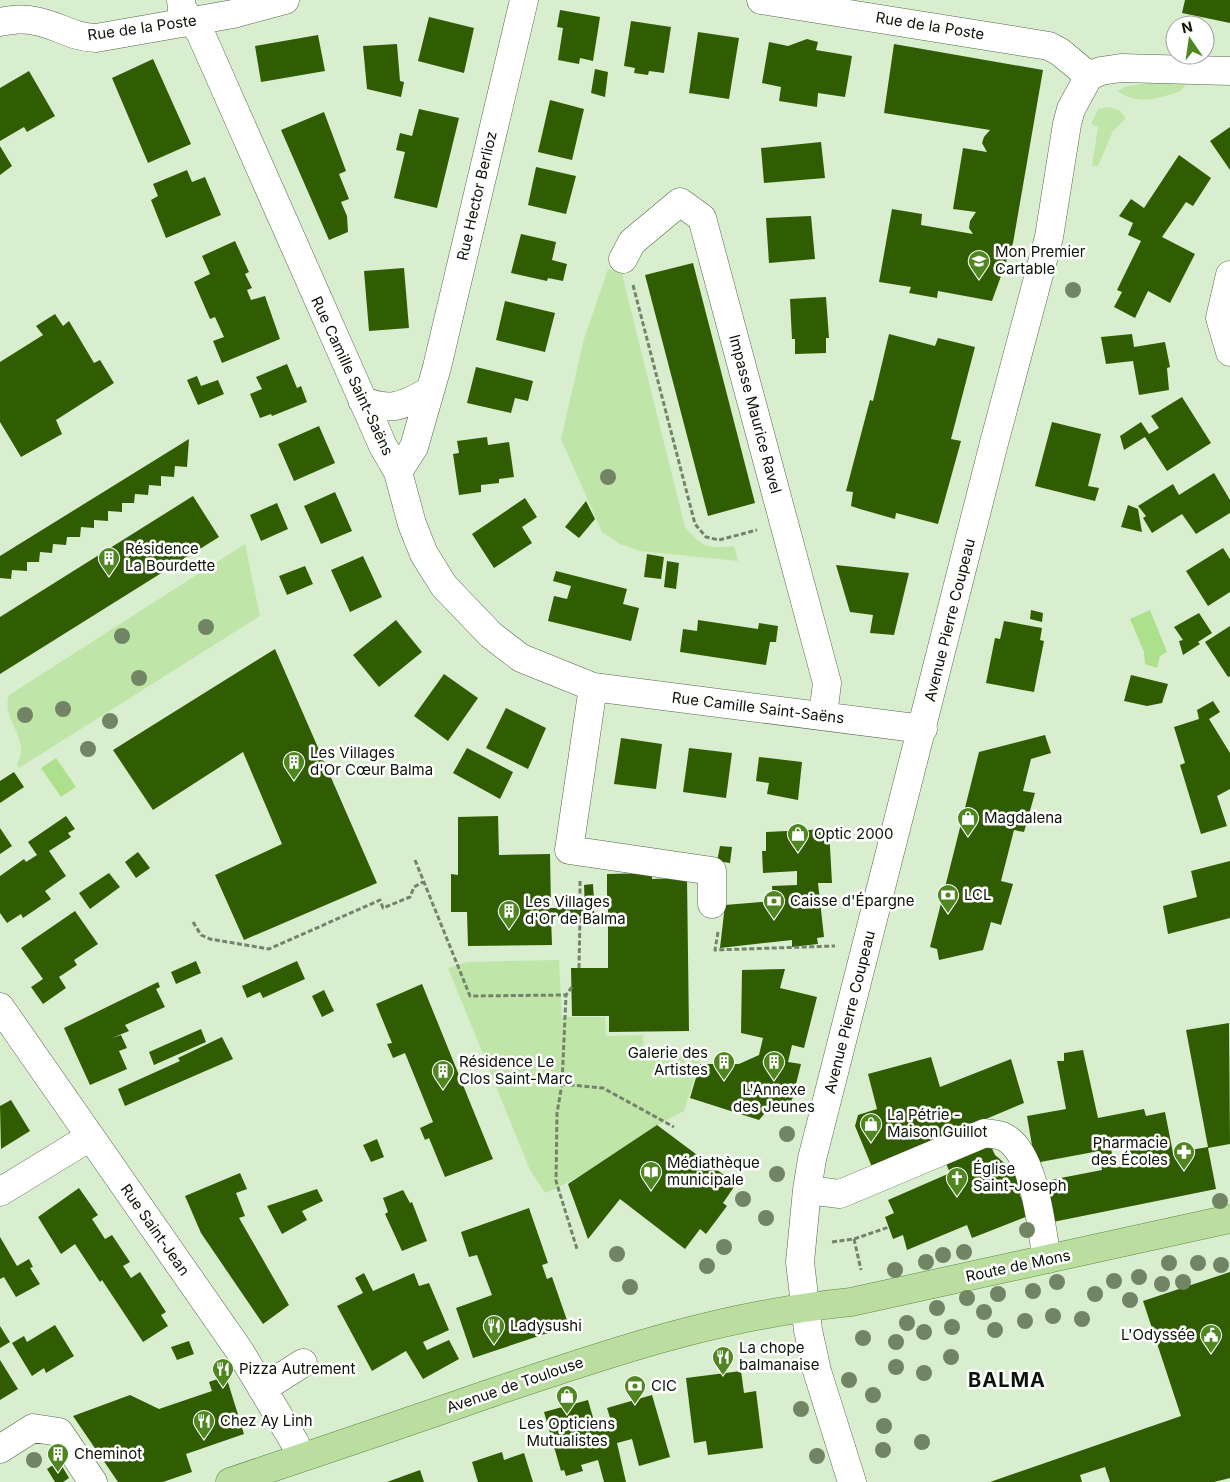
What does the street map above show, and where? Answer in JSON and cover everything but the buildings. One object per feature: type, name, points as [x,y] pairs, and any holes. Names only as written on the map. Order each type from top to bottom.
[{"type":"main road","name":"Route de Mons","points":[[806,1307],[851,1302],[1230,1219]]},
{"type":"main road","name":"Avenue de Toulouse","points":[[230,1482],[638,1344],[744,1317],[806,1307]]},
{"type":"street","name":"Rue de la Poste","points":[[11,14],[49,24],[78,37],[96,38],[187,11],[233,14],[285,0]]},
{"type":"street","name":"Rue Hector Berlioz","points":[[398,472],[414,447],[430,392],[524,0]]},
{"type":"street","name":"Rue de la Poste","points":[[761,0],[828,5],[1049,46],[1060,52],[1089,76]]},
{"type":"street","name":"Rue Camille Saint-Saëns","points":[[187,11],[200,32],[362,400],[383,446],[398,472],[412,524],[424,554],[444,586],[465,610],[491,635],[521,658],[593,687],[923,729]]},
{"type":"street","points":[[1089,76],[1122,68],[1230,71]]},
{"type":"street","name":"Avenue Pierre Coupeau","points":[[852,1482],[812,1353],[800,1262],[812,1159],[923,729],[994,443],[1049,237],[1066,124],[1080,89],[1089,76]]},
{"type":"street","name":"Impasse Maurice Ravel","points":[[623,259],[632,242],[680,202],[702,218],[827,683],[823,716]]},
{"type":"street","points":[[1230,275],[1220,318],[1230,352]]},
{"type":"street","points":[[362,400],[374,406],[390,408],[409,403],[430,392]]},
{"type":"street","points":[[593,687],[569,850],[712,871],[712,904]]},
{"type":"street","name":"Rue Saint-Jean","points":[[0,1007],[239,1350],[295,1443],[300,1458]]},
{"type":"street","points":[[807,1190],[840,1194],[985,1133],[1004,1137],[1018,1149],[1030,1175],[1047,1259]]},
{"type":"street","points":[[0,1192],[90,1136]]},
{"type":"street","points":[[262,1389],[303,1363]]},
{"type":"street","points":[[0,1449],[33,1428],[59,1432],[93,1482]]},
{"type":"path","points":[[623,259],[630,272],[695,524],[706,537],[719,540],[784,524]]},
{"type":"path","points":[[415,860],[470,996],[566,995]]},
{"type":"path","points":[[580,880],[580,908]]},
{"type":"path","points":[[193,922],[201,935],[210,939],[269,949],[380,900],[383,908],[410,897],[414,887],[423,882]]},
{"type":"path","points":[[712,904],[721,904],[715,950],[837,946]]},
{"type":"path","points":[[580,917],[580,968]]},
{"type":"path","points":[[572,987],[566,995],[562,1084],[557,1113],[556,1181],[577,1250]]},
{"type":"path","points":[[562,1084],[603,1088],[674,1127]]},
{"type":"path","points":[[830,1242],[854,1240],[888,1227]]},
{"type":"path","points":[[854,1240],[862,1272]]},
{"type":"shaded area","points":[[1147,83],[1186,83],[1181,91],[1148,100],[1126,96],[1117,91],[1127,86]]},
{"type":"shaded area","points":[[1109,107],[1119,110],[1126,118],[1113,131],[1098,166],[1092,166],[1098,127],[1091,124],[1098,109]]},
{"type":"shaded area","points":[[608,269],[622,274],[685,527],[696,539],[706,545],[712,547],[734,546],[738,561],[640,551],[620,544],[602,532],[561,439],[584,339]]},
{"type":"shaded area","points":[[245,544],[260,616],[19,768],[17,764],[21,755],[21,746],[7,704],[9,695]]},
{"type":"shaded area","points":[[1150,610],[1167,652],[1160,656],[1157,668],[1145,664],[1144,652],[1130,619]]},
{"type":"shaded area","points":[[56,758],[76,787],[61,797],[41,768]]},
{"type":"shaded area","points":[[559,960],[562,1017],[605,1017],[606,1036],[643,1035],[644,1052],[702,1054],[684,1111],[649,1131],[598,1165],[545,1193],[530,1170],[448,968],[467,962]]},
{"type":"place","name":"Mon Premier Cartable","points":[[979,280]]},
{"type":"place","name":"Résidence La Bourdette","points":[[109,577]]},
{"type":"place","name":"Les Villages d'Or Cœur Balma","points":[[294,781]]},
{"type":"place","name":"Magdalena","points":[[968,837]]},
{"type":"place","name":"Optic 2000","points":[[798,853]]},
{"type":"place","name":"LCL","points":[[948,914]]},
{"type":"place","name":"Caisse d'Épargne","points":[[774,920]]},
{"type":"place","name":"Les Villages d'Or de Balma","points":[[509,930]]},
{"type":"place","name":"Galerie des Artistes","points":[[724,1081]]},
{"type":"place","name":"L'Annexe des Jeunes","points":[[774,1081]]},
{"type":"place","name":"Résidence Le Clos Saint-Marc","points":[[443,1090]]},
{"type":"place","name":"La Pétrie - Maison Guillot","points":[[871,1143]]},
{"type":"place","name":"Pharmacie des Écoles","points":[[1184,1171]]},
{"type":"place","name":"Médiathèque municipale","points":[[651,1191]]},
{"type":"place","name":"Église Saint-Joseph","points":[[957,1197]]},
{"type":"place","name":"Ladysushi","points":[[494,1345]]},
{"type":"place","name":"L'Odyssée","points":[[1211,1354]]},
{"type":"place","name":"La chope balmanaise","points":[[723,1376]]},
{"type":"place","name":"Pizza Autrement","points":[[223,1388]]},
{"type":"place","name":"CIC","points":[[635,1405]]},
{"type":"place","name":"Les Opticiens Mutualistes","points":[[567,1415]]},
{"type":"place","name":"Chez Ay Linh","points":[[204,1440]]},
{"type":"place","name":"Cheminot","points":[[58,1473]]},
{"type":"district","name":"BALMA","points":[[1007,1380]]}]
